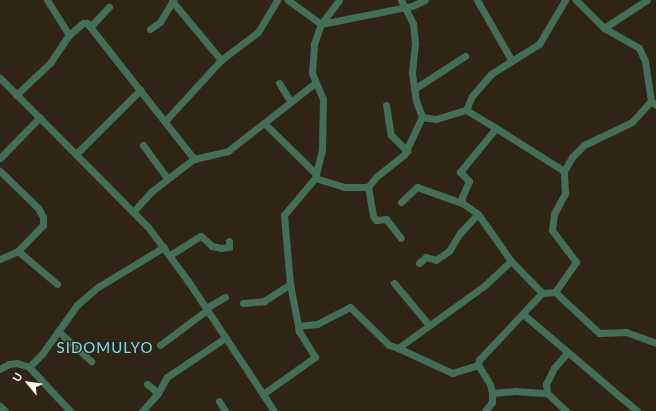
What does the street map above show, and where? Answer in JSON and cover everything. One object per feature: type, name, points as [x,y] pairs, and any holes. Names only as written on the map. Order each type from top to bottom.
[{"type":"street","points":[[47,0],[69,35]]},
{"type":"street","points":[[150,29],[160,22],[173,0],[221,60]]},
{"type":"street","points":[[166,120],[221,60],[255,35],[277,0]]},
{"type":"street","points":[[288,0],[321,24],[349,21],[405,7],[425,0]]},
{"type":"street","points":[[262,394],[314,359],[315,353],[299,331],[298,326],[290,284],[285,212],[315,176],[322,150],[324,112],[322,94],[315,83],[312,73],[314,44],[321,24],[339,0]]},
{"type":"street","points":[[401,0],[413,24],[415,43],[412,73],[414,90],[422,118],[407,151],[398,162],[377,176],[368,187],[373,216],[376,220],[386,219],[401,238]]},
{"type":"street","points":[[477,0],[512,61]]},
{"type":"street","points":[[466,110],[472,96],[491,74],[538,44],[565,0]]},
{"type":"street","points":[[555,292],[576,262],[552,230],[554,214],[565,193],[564,171],[572,157],[584,145],[632,122],[654,103],[642,51],[604,28],[576,0]]},
{"type":"street","points":[[604,28],[646,0]]},
{"type":"street","points":[[92,25],[110,6]]},
{"type":"street","points":[[16,95],[50,63],[69,35],[83,23],[92,25]]},
{"type":"street","points":[[92,25],[98,38],[166,120],[194,159]]},
{"type":"street","points":[[414,90],[465,56]]},
{"type":"street","points":[[0,78],[133,212],[164,247],[274,411]]},
{"type":"street","points":[[279,83],[291,102]]},
{"type":"street","points":[[133,212],[167,178],[194,159],[228,151],[315,83]]},
{"type":"street","points":[[76,154],[140,90]]},
{"type":"street","points":[[386,105],[391,135],[407,151]]},
{"type":"street","points":[[422,118],[436,119],[466,110],[564,171]]},
{"type":"street","points":[[0,158],[40,118]]},
{"type":"street","points":[[264,123],[315,176],[344,187],[368,187]]},
{"type":"street","points":[[462,203],[462,197],[469,181],[460,174],[460,168],[496,128]]},
{"type":"street","points":[[143,145],[167,178]]},
{"type":"street","points":[[0,171],[38,208],[43,217],[40,231],[18,250],[0,259]]},
{"type":"street","points":[[401,202],[417,187],[462,203],[478,214],[511,261],[542,293]]},
{"type":"street","points":[[419,263],[426,257],[436,260],[449,251],[460,233],[478,214]]},
{"type":"street","points":[[170,255],[201,236],[212,246],[221,248],[229,246],[229,241]]},
{"type":"street","points":[[29,367],[77,305],[87,296],[164,247]]},
{"type":"street","points":[[18,250],[57,284]]},
{"type":"street","points":[[398,348],[484,286],[511,261]]},
{"type":"street","points":[[394,283],[429,325]]},
{"type":"street","points":[[243,303],[264,301],[290,284]]},
{"type":"street","points":[[298,326],[317,324],[350,306],[389,345],[452,373],[478,365],[483,354],[542,293],[555,292],[599,333],[626,332],[656,343]]},
{"type":"street","points":[[160,345],[206,309],[225,297]]},
{"type":"street","points":[[522,314],[628,408],[637,411]]},
{"type":"street","points":[[58,331],[91,361]]},
{"type":"street","points":[[142,411],[158,393],[167,376],[225,338]]},
{"type":"street","points":[[561,409],[547,393],[546,384],[554,368],[567,353]]},
{"type":"street","points":[[0,369],[9,364],[17,363],[29,367],[70,411]]},
{"type":"street","points":[[478,365],[490,384],[492,393],[492,402],[485,411]]},
{"type":"street","points":[[147,384],[158,393]]},
{"type":"street","points":[[492,393],[515,391],[547,393]]},
{"type":"street","points":[[219,401],[225,411]]},
{"type":"street","points":[[0,406],[5,411]]},
{"type":"district","name":"SIDOMULYO","points":[[105,348]]}]
